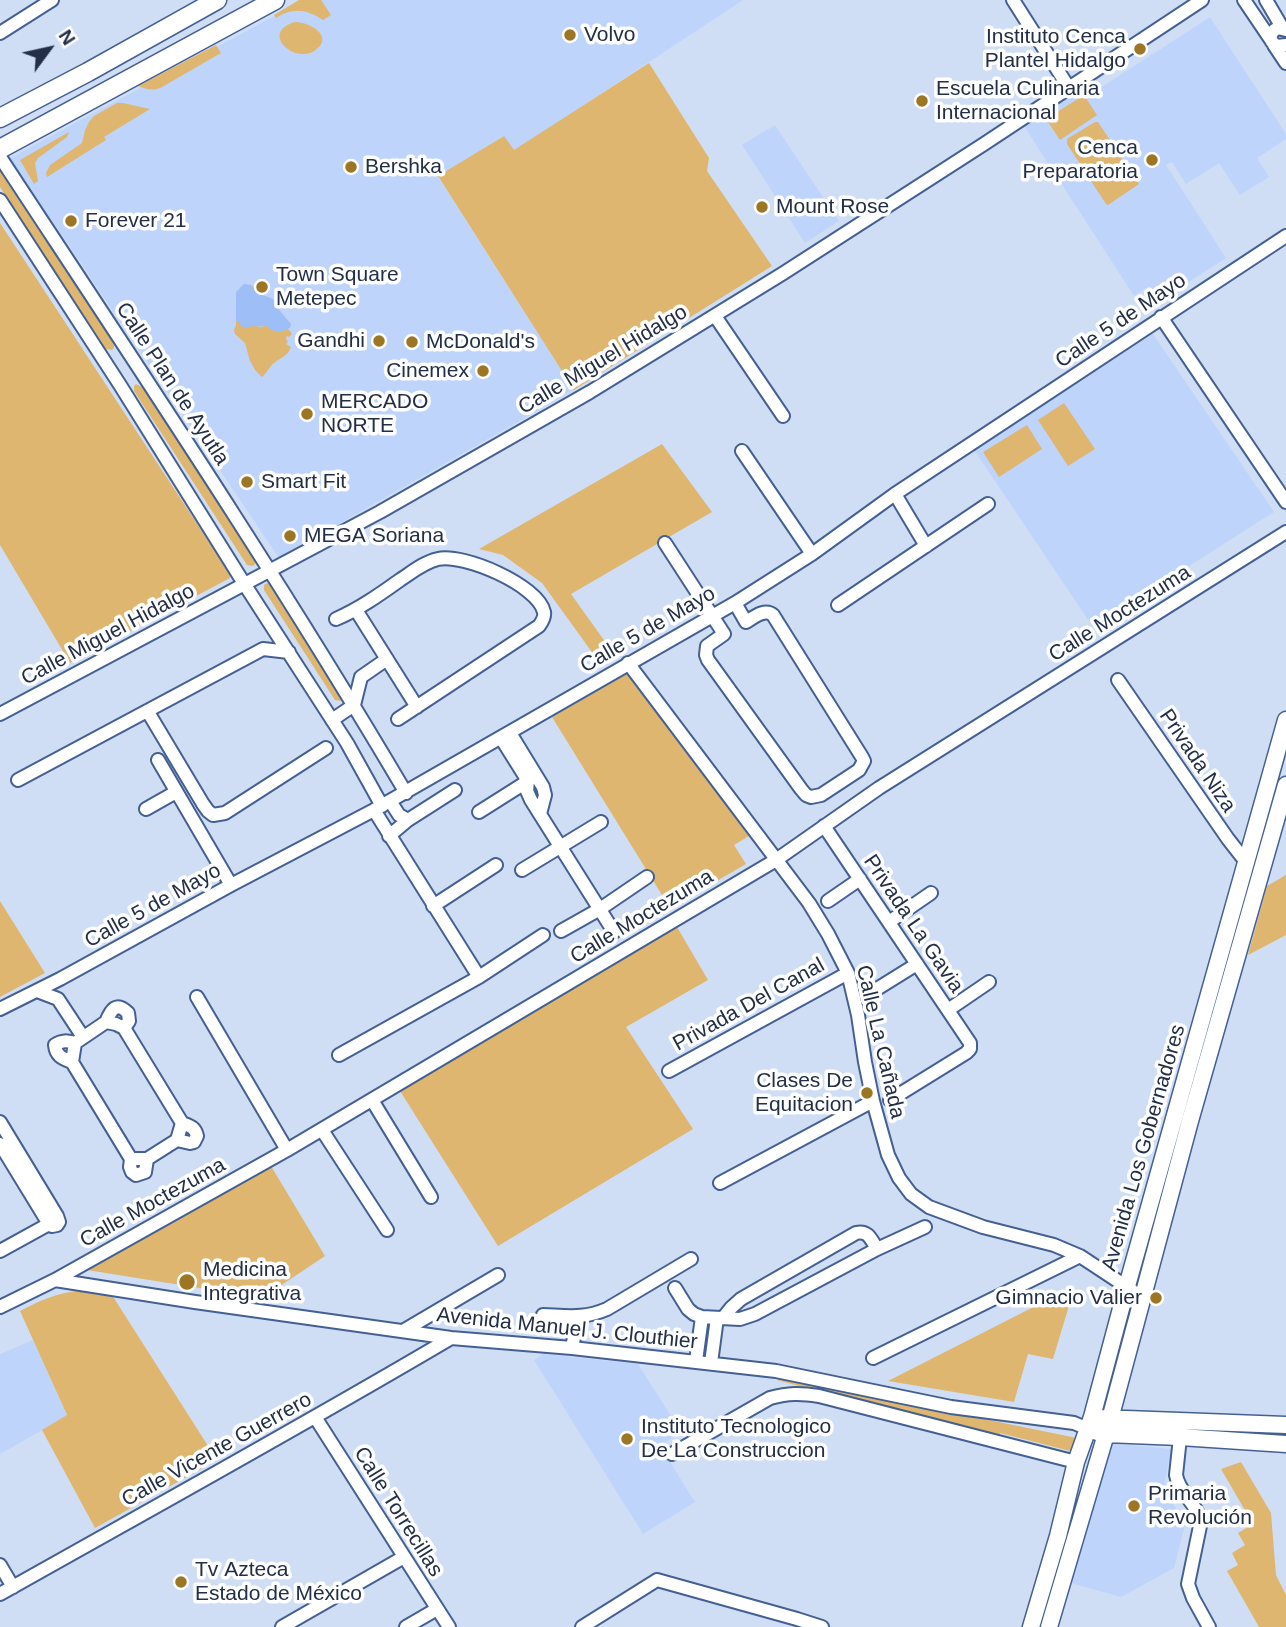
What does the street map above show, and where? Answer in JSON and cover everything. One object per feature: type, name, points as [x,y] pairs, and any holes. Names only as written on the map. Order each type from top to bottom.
[{"type":"main road","points":[[0,118],[217,0]]},
{"type":"main road","points":[[0,149],[275,0]]},
{"type":"street","points":[[0,33],[52,0]]},
{"type":"street","points":[[1013,0],[1069,88]]},
{"type":"street","name":"Calle Miguel Hidalgo","points":[[0,713],[380,512],[590,393],[838,238],[1202,0]]},
{"type":"street","points":[[1244,0],[1277,43]]},
{"type":"street","points":[[1266,0],[1285,29]]},
{"type":"street","points":[[1285,29],[1278,28],[1273,31],[1286,63]]},
{"type":"street","name":"Calle Plan de Ayutla","points":[[0,157],[269,571],[406,793]]},
{"type":"street","name":"Calle Plan de Ayutla","points":[[0,200],[347,743],[382,806]]},
{"type":"street","name":"Calle 5 de Mayo","points":[[0,1009],[406,793],[735,603],[1286,236]]},
{"type":"street","points":[[715,316],[783,416]]},
{"type":"street","points":[[1161,317],[1286,502]]},
{"type":"street","name":"Calle Plan de Ayutla","points":[[106,365],[128,351]]},
{"type":"street","name":"Calle Plan de Ayutla","points":[[120,385],[141,371]]},
{"type":"street","points":[[742,451],[812,554]]},
{"type":"street","points":[[895,495],[926,546]]},
{"type":"street","points":[[838,605],[988,504]]},
{"type":"street","name":"Calle Moctezuma","points":[[0,1307],[55,1280],[322,1130],[776,860],[879,788],[1286,532]]},
{"type":"street","points":[[665,543],[724,634],[707,646],[708,660],[806,795],[821,795],[859,770],[864,761],[773,615],[765,612],[746,622],[735,603]]},
{"type":"street","points":[[336,619],[356,611],[420,567],[437,559],[452,558],[492,569],[525,589],[541,606],[544,620],[539,626],[398,719]]},
{"type":"street","points":[[356,611],[417,708]]},
{"type":"street","points":[[263,649],[269,622]]},
{"type":"street","points":[[18,780],[263,649],[289,652]]},
{"type":"street","points":[[332,720],[354,705],[361,677],[387,659]]},
{"type":"street","name":"Calle La Cañada","points":[[628,663],[809,902],[828,934],[848,973],[873,1101],[888,1155],[899,1178],[911,1194],[929,1207],[983,1227],[1054,1245],[1080,1256],[1142,1297]]},
{"type":"street","points":[[332,672],[361,677]]},
{"type":"street","name":"Privada Niza","points":[[1118,680],[1246,862]]},
{"type":"street","points":[[148,712],[203,804],[213,815],[225,813],[326,748]]},
{"type":"street","name":"Avenida Los Gobernadores","points":[[1031,1627],[1058,1536],[1085,1423],[1127,1286],[1286,720]]},
{"type":"street","points":[[347,743],[368,728]]},
{"type":"street","points":[[505,736],[528,781],[527,791],[614,932]]},
{"type":"street","points":[[505,736],[543,787],[545,795],[540,814]]},
{"type":"street","points":[[158,760],[231,885]]},
{"type":"street","points":[[479,812],[528,781]]},
{"type":"street","name":"Avenida Los Gobernadores","points":[[1049,1627],[1108,1426],[1286,786]]},
{"type":"street","points":[[389,836],[408,820],[455,790]]},
{"type":"street","points":[[146,809],[176,792]]},
{"type":"street","points":[[382,806],[408,820]]},
{"type":"street","points":[[382,806],[389,836],[479,977]]},
{"type":"street","points":[[522,870],[601,822]]},
{"type":"street","name":"Privada La Gavia","points":[[824,826],[971,1043],[966,1053],[890,1100]]},
{"type":"street","points":[[433,906],[496,865]]},
{"type":"street","points":[[561,931],[600,909],[647,877]]},
{"type":"street","points":[[828,901],[860,879]]},
{"type":"street","points":[[889,922],[931,893]]},
{"type":"street","points":[[1234,904],[1252,907]]},
{"type":"street","points":[[340,1055],[479,977],[543,935]]},
{"type":"street","points":[[872,992],[917,964]]},
{"type":"street","name":"Privada Del Canal","points":[[669,1071],[848,973]]},
{"type":"street","points":[[60,979],[58,999],[79,1040],[72,1062]]},
{"type":"street","points":[[948,1010],[989,982]]},
{"type":"street","points":[[37,991],[58,999]]},
{"type":"street","points":[[197,998],[287,1150]]},
{"type":"street","points":[[106,1022],[124,1028],[182,1123],[177,1140],[147,1159],[131,1159],[72,1062],[60,1057],[56,1052],[55,1045],[60,1042],[79,1040],[106,1022]]},
{"type":"street","points":[[372,1100],[432,1197]]},
{"type":"street","points":[[720,1183],[873,1101]]},
{"type":"street","points":[[0,1122],[4,1148],[49,1224],[0,1251]]},
{"type":"street","points":[[322,1130],[387,1230]]},
{"type":"street","points":[[675,1289],[688,1310],[694,1314],[702,1317],[740,1319],[755,1314],[877,1249],[925,1227]]},
{"type":"street","points":[[711,1363],[720,1318],[741,1299],[856,1233],[867,1234],[877,1249]]},
{"type":"street","points":[[873,1358],[1080,1256]]},
{"type":"street","points":[[543,1315],[593,1315],[691,1259]]},
{"type":"street","points":[[403,1331],[498,1275]]},
{"type":"street","name":"Avenida Manuel J. Clouthier","points":[[55,1280],[452,1338],[572,1348],[776,1371],[951,1407],[1085,1423]]},
{"type":"street","points":[[572,1348],[578,1317]]},
{"type":"street","points":[[696,1361],[702,1317]]},
{"type":"street","name":"Calle Vicente Guerrero","points":[[0,1594],[452,1338]]},
{"type":"street","points":[[673,1454],[770,1398],[802,1393],[1076,1462]]},
{"type":"street","name":"Calle Torrecillas","points":[[315,1417],[449,1627]]},
{"type":"street","points":[[1085,1423],[1181,1429],[1286,1425]]},
{"type":"street","points":[[1181,1429],[1286,1444]]},
{"type":"street","points":[[1181,1429],[1177,1483],[1200,1517],[1188,1584],[1209,1627]]},
{"type":"street","points":[[282,1627],[404,1557]]},
{"type":"street","points":[[0,1565],[13,1587]]},
{"type":"street","points":[[582,1627],[657,1580],[822,1627]]},
{"type":"street","points":[[406,1627],[438,1609]]},
{"type":"shaded area","points":[[299,0],[321,0],[331,15],[323,20],[305,12],[294,11],[276,18],[274,15]]},
{"type":"shaded area","points":[[304,0],[743,0],[514,151],[503,136],[438,177],[574,390],[279,558],[10,158]]},
{"type":"shaded area","name":"Cenca Preparatoria","points":[[1210,17],[1286,134],[1286,139],[1257,158],[1269,177],[1240,195],[1219,163],[1186,184],[1172,162],[1166,165],[1226,258],[1159,301],[1149,286],[1134,296],[1024,126],[1088,84],[1094,92]]},
{"type":"shaded area","points":[[295,22],[313,27],[322,36],[320,46],[314,51],[297,53],[290,50],[280,39],[280,33],[285,27]]},
{"type":"shaded area","points":[[216,45],[221,53],[162,87],[150,90],[138,86]]},
{"type":"shaded area","points":[[649,63],[709,158],[707,171],[772,266],[574,390],[438,176],[504,136],[514,150]]},
{"type":"shaded area","points":[[1084,95],[1097,115],[1060,140],[1046,119]]},
{"type":"shaded area","points":[[117,103],[150,109],[47,177],[50,165],[82,143],[85,130],[94,116]]},
{"type":"shaded area","points":[[1098,122],[1139,184],[1108,205],[1067,144],[1067,139]]},
{"type":"shaded area","points":[[775,125],[839,221],[805,243],[742,145]]},
{"type":"shaded area","points":[[69,132],[67,137],[38,158],[35,163],[38,181],[34,184],[20,160]]},
{"type":"shaded area","points":[[0,169],[114,343],[112,350],[106,349],[0,187]]},
{"type":"shaded area","points":[[0,223],[230,574],[230,578],[70,663],[0,545]]},
{"type":"shaded area","points":[[244,284],[251,285],[273,299],[291,324],[290,328],[278,332],[267,326],[241,326],[236,321],[236,292]]},
{"type":"shaded area","points":[[236,321],[248,327],[267,325],[277,331],[288,329],[292,334],[286,339],[286,344],[291,347],[288,353],[262,377],[250,361],[245,343],[235,334]]},
{"type":"shaded area","points":[[1153,334],[1274,512],[1093,627],[974,450]]},
{"type":"shaded area","points":[[136,384],[142,387],[255,559],[253,566],[247,565],[134,391]]},
{"type":"shaded area","points":[[1064,403],[1095,449],[1068,466],[1038,420]]},
{"type":"shaded area","points":[[1027,425],[1042,449],[999,477],[983,452]]},
{"type":"shaded area","points":[[662,444],[712,512],[571,594],[616,657],[602,666],[542,583],[503,555],[479,549]]},
{"type":"shaded area","points":[[267,583],[272,585],[343,699],[341,701],[335,700],[264,590]]},
{"type":"shaded area","points":[[628,673],[749,836],[734,845],[746,864],[670,908],[552,717]]},
{"type":"shaded area","points":[[1286,875],[1286,935],[1248,955],[1267,886]]},
{"type":"shaded area","points":[[0,901],[45,973],[0,997]]},
{"type":"shaded area","points":[[677,927],[708,980],[626,1027],[693,1129],[498,1246],[400,1091]]},
{"type":"shaded area","points":[[271,1166],[325,1256],[262,1298],[87,1270]]},
{"type":"shaded area","points":[[80,1291],[112,1295],[217,1460],[95,1528],[42,1430],[67,1415],[20,1311],[56,1295]]},
{"type":"shaded area","points":[[1057,1295],[1071,1299],[1053,1359],[1028,1354],[1014,1402],[888,1381]]},
{"type":"shaded area","points":[[33,1340],[67,1416],[0,1454],[0,1354]]},
{"type":"shaded area","name":"Instituto Tecnologico De La Construccion","points":[[543,1354],[638,1364],[681,1432],[660,1446],[695,1502],[643,1534],[534,1360]]},
{"type":"shaded area","points":[[778,1377],[1077,1438],[1074,1452],[1000,1433],[998,1440],[777,1380]]},
{"type":"shaded area","name":"Primaria Revolución","points":[[1111,1443],[1171,1449],[1164,1487],[1185,1525],[1174,1568],[1121,1597],[1071,1583]]},
{"type":"shaded area","points":[[1241,1462],[1271,1513],[1276,1575],[1286,1595],[1286,1627],[1259,1627],[1227,1571],[1238,1565],[1232,1553],[1245,1545],[1238,1533],[1253,1524],[1221,1469]]},
{"type":"place","name":"Volvo","points":[[570,35]]},
{"type":"place","name":"Instituto Cenca Plantel Hidalgo","points":[[1140,49]]},
{"type":"place","name":"Escuela Culinaria Internacional","points":[[922,101]]},
{"type":"place","name":"Cenca Preparatoria","points":[[1152,160]]},
{"type":"place","name":"Bershka","points":[[351,167]]},
{"type":"place","name":"Mount Rose","points":[[762,207]]},
{"type":"place","name":"Forever 21","points":[[71,221]]},
{"type":"place","name":"Town Square Metepec","points":[[262,287]]},
{"type":"place","name":"Gandhi","points":[[379,341]]},
{"type":"place","name":"McDonald's","points":[[412,342]]},
{"type":"place","name":"Cinemex","points":[[483,371]]},
{"type":"place","name":"MERCADO NORTE","points":[[307,414]]},
{"type":"place","name":"Smart Fit","points":[[247,482]]},
{"type":"place","name":"MEGA Soriana","points":[[290,536]]},
{"type":"place","name":"Clases De Equitacion","points":[[867,1093]]},
{"type":"place","name":"Medicina Integrativa","points":[[187,1282]]},
{"type":"place","name":"Gimnacio Valier","points":[[1156,1298]]},
{"type":"place","name":"Instituto Tecnologico De La Construccion","points":[[627,1439]]},
{"type":"place","name":"Primaria Revolución","points":[[1134,1506]]},
{"type":"place","name":"Tv Azteca Estado de México","points":[[181,1582]]}]
